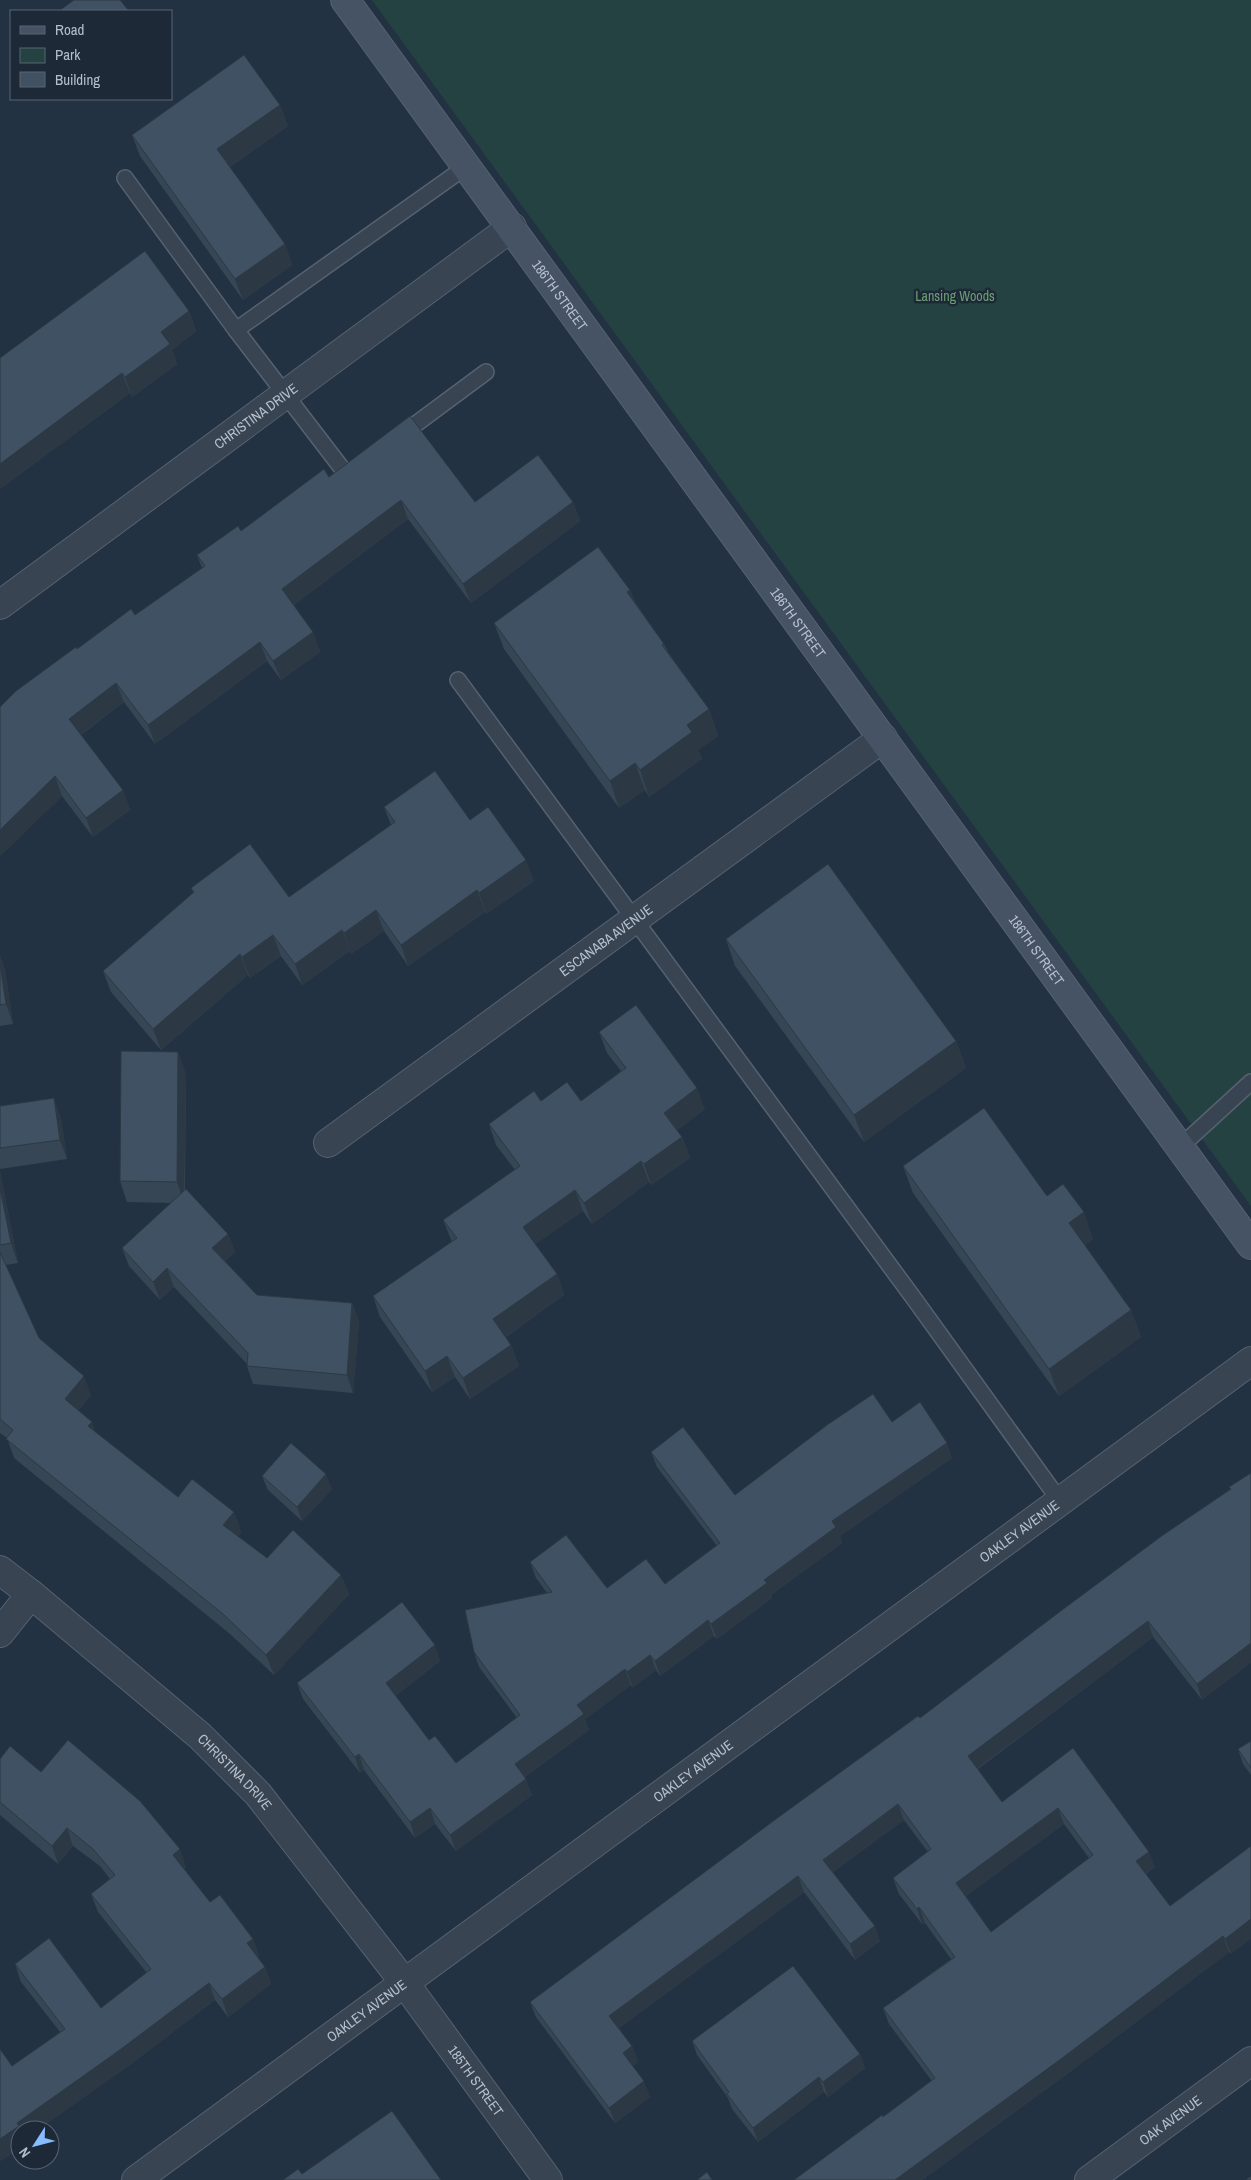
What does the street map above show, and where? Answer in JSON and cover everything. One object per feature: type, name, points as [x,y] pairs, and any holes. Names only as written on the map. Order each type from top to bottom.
[{"type":"street","name":"186TH STREET","points":[[345,0],[1251,1245]]},
{"type":"street","name":"CHRISTINA DRIVE","points":[[0,605],[512,227]]},
{"type":"street","name":"ESCANABA AVENUE","points":[[328,1143],[883,738]]},
{"type":"street","name":"OAKLEY AVENUE","points":[[136,2180],[1251,1361]]},
{"type":"street","name":"CHRISTINA DRIVE","points":[[0,1570],[200,1736],[258,1794],[404,1982]]},
{"type":"street","points":[[0,1633],[31,1594]]},
{"type":"street","name":"185TH STREET","points":[[404,1982],[548,2180]]},
{"type":"street","name":"OAK AVENUE","points":[[1089,2180],[1251,2061]]},
{"type":"lane","points":[[236,330],[467,166]]},
{"type":"lane","points":[[125,178],[236,330],[347,475],[370,458]]},
{"type":"lane","points":[[386,446],[486,372]]},
{"type":"lane","points":[[458,680],[635,918],[1060,1501]]},
{"type":"lane","points":[[1180,1147],[1251,1082]]},
{"type":"green space","name":"Lansing Woods","points":[[372,0],[1251,0],[1251,1206]]},
{"type":"building","points":[[74,0],[120,0],[128,10],[60,10]]},
{"type":"building","points":[[244,55],[280,105],[217,149],[285,244],[235,279],[132,135]]},
{"type":"building","points":[[145,251],[189,311],[161,332],[170,344],[125,377],[122,373],[0,464],[0,358]]},
{"type":"building","points":[[410,416],[475,502],[538,455],[573,502],[463,584],[401,500],[282,589],[313,632],[273,661],[260,642],[148,725],[116,683],[69,719],[123,790],[86,818],[55,776],[0,830],[0,707],[16,691],[131,609],[135,615],[205,566],[197,555],[238,526],[241,531],[324,469],[329,477]]},
{"type":"building","points":[[598,547],[630,590],[627,592],[664,644],[662,645],[709,709],[687,725],[692,732],[640,770],[635,763],[610,781],[494,623]]},
{"type":"building","points":[[435,771],[470,820],[488,807],[526,860],[479,893],[477,890],[401,945],[376,910],[344,933],[342,930],[295,964],[273,935],[242,957],[240,954],[153,1029],[103,971],[194,892],[191,888],[250,844],[289,897],[395,822],[384,807]]},
{"type":"building","points":[[828,864],[956,1041],[854,1115],[726,939]]},
{"type":"building","points":[[0,964],[6,1004],[0,1005]]},
{"type":"building","points":[[636,1005],[697,1088],[664,1113],[682,1137],[644,1164],[641,1161],[584,1203],[575,1190],[523,1227],[557,1274],[493,1319],[511,1345],[463,1378],[447,1356],[425,1371],[373,1296],[457,1238],[443,1220],[520,1166],[489,1124],[534,1091],[541,1101],[567,1082],[581,1101],[626,1068],[599,1032]]},
{"type":"building","points":[[121,1051],[178,1052],[177,1182],[120,1181]]},
{"type":"building","points":[[54,1098],[60,1140],[0,1148],[0,1106]]},
{"type":"building","points":[[984,1108],[1047,1196],[1063,1184],[1084,1212],[1069,1223],[1131,1310],[1049,1369],[903,1166]]},
{"type":"building","points":[[0,1188],[11,1243],[0,1245]]},
{"type":"building","points":[[186,1189],[228,1234],[212,1248],[257,1295],[352,1303],[347,1375],[247,1366],[248,1353],[167,1268],[153,1282],[122,1248]]},
{"type":"building","points":[[0,1252],[39,1338],[84,1376],[65,1399],[92,1422],[88,1426],[178,1497],[192,1479],[234,1512],[223,1525],[267,1558],[293,1530],[341,1575],[266,1655],[223,1614],[6,1439],[13,1430],[0,1419]]},
{"type":"building","points":[[873,1394],[892,1422],[920,1402],[947,1443],[832,1521],[836,1527],[764,1580],[767,1583],[711,1624],[708,1620],[655,1661],[650,1655],[627,1672],[625,1669],[577,1705],[584,1714],[515,1764],[526,1779],[450,1835],[430,1808],[410,1822],[359,1754],[355,1757],[297,1683],[402,1602],[435,1645],[386,1683],[429,1740],[435,1736],[456,1763],[520,1715],[474,1652],[465,1610],[552,1592],[530,1562],[566,1535],[607,1588],[646,1559],[665,1584],[720,1543],[651,1452],[683,1427],[735,1495],[827,1425]]},
{"type":"building","points":[[291,1443],[326,1474],[297,1507],[262,1476]]},
{"type":"building","points":[[1251,1473],[1251,1643],[1197,1684],[1148,1621],[968,1756],[1002,1802],[1073,1748],[1149,1852],[1136,1861],[1170,1906],[1251,1846],[1251,1919],[1225,1939],[1223,1936],[1061,2059],[895,2180],[794,2180],[935,2078],[883,2008],[955,1957],[919,1907],[917,1909],[893,1878],[931,1849],[898,1804],[823,1860],[875,1926],[850,1944],[798,1876],[609,2016],[632,2046],[623,2053],[644,2081],[609,2108],[530,2002],[776,1819],[918,1716],[920,1718],[1163,1535],[1231,1489],[1229,1487]],"holes":[[[1058,1808],[1093,1855],[991,1932],[956,1883]]]},
{"type":"building","points":[[68,1740],[140,1801],[180,1849],[173,1855],[210,1902],[220,1895],[253,1939],[247,1943],[265,1967],[222,1999],[209,1983],[117,2052],[21,2120],[10,2120],[10,2132],[0,2139],[0,2049],[12,2066],[65,2029],[15,1964],[49,1938],[101,2008],[151,1969],[91,1894],[115,1875],[93,1849],[67,1828],[52,1846],[0,1802],[0,1759],[10,1746],[41,1772]]},
{"type":"building","points":[[1251,1741],[1251,1768],[1238,1749]]},
{"type":"building","points":[[793,1966],[860,2054],[823,2082],[819,2077],[753,2128],[727,2094],[729,2092],[692,2041]]},
{"type":"building","points":[[392,2111],[441,2180],[283,2180],[298,2169],[302,2174]]},
{"type":"building","points":[[707,2172],[712,2180],[697,2180]]}]
